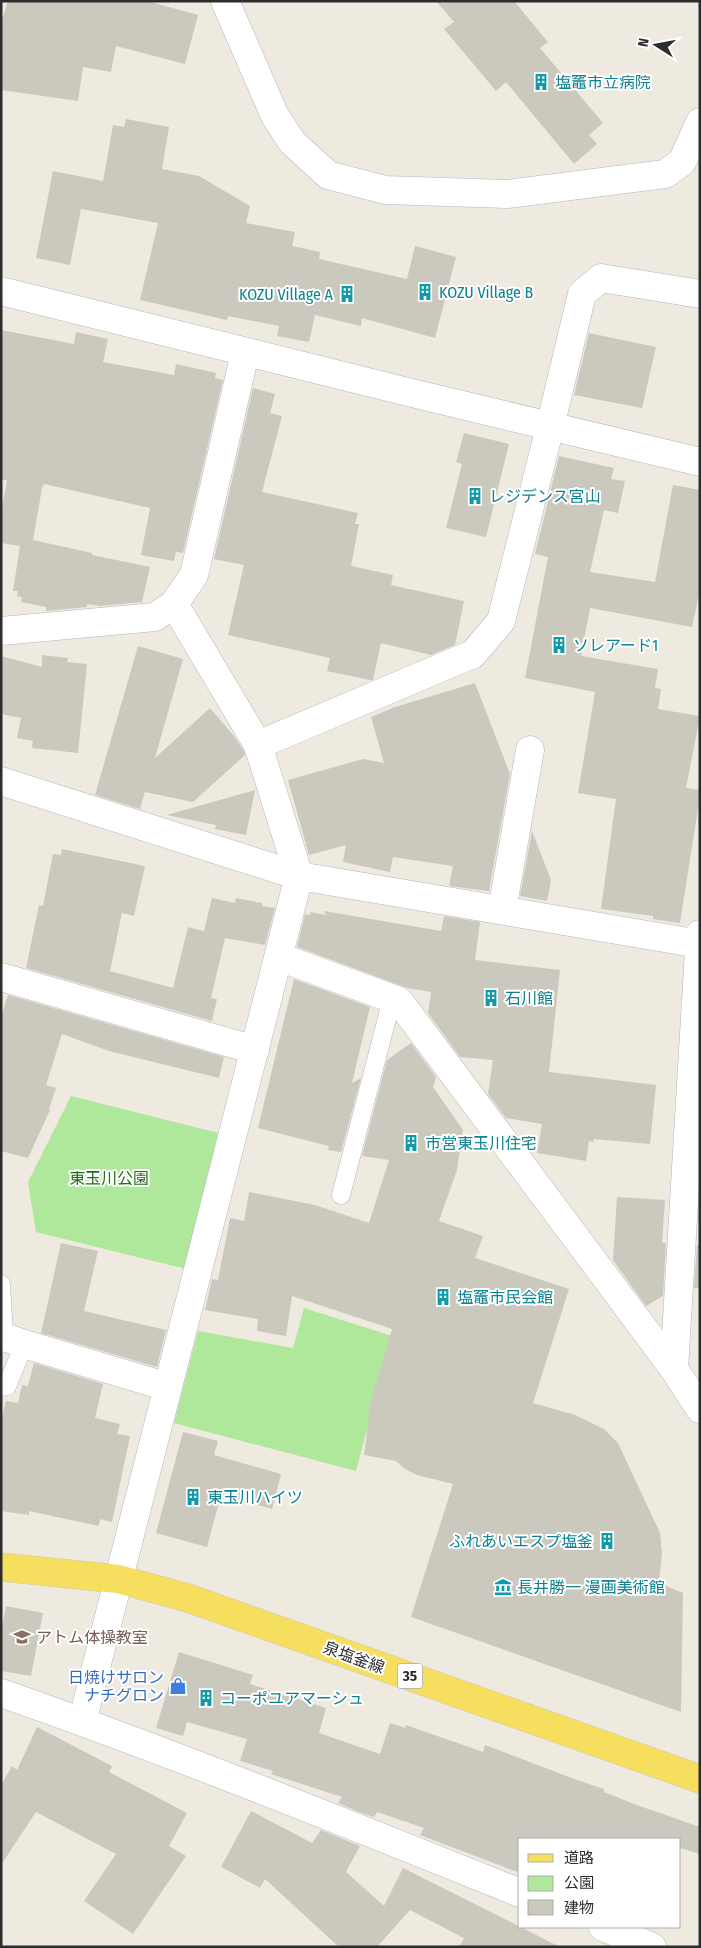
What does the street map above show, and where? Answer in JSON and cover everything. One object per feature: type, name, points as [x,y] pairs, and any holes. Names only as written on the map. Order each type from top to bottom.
[{"type":"main road","name":"泉塩釜線","points":[[1,1567],[118,1579],[188,1598],[700,1779]]},
{"type":"street","points":[[225,1],[275,116],[292,142],[328,175],[385,190],[507,194],[665,174],[682,162],[700,122]]},
{"type":"street","points":[[258,745],[473,654],[501,621],[582,294],[602,278],[700,294]]},
{"type":"street","points":[[1,291],[245,353],[700,462]]},
{"type":"street","points":[[1,631],[155,618],[174,604],[194,575],[245,353]]},
{"type":"street","points":[[82,1722],[299,876],[258,745],[174,604]]},
{"type":"street","points":[[502,910],[530,750]]},
{"type":"street","points":[[1,781],[299,876],[502,910],[699,940],[674,1369]]},
{"type":"street","points":[[279,956],[399,1002],[674,1369],[700,1409]]},
{"type":"street","points":[[1,977],[255,1050]]},
{"type":"street","points":[[10,1339],[168,1387]]},
{"type":"street","points":[[1,1693],[307,1807],[518,1892]]},
{"type":"street","points":[[605,1928],[652,1947]]},
{"type":"lane","points":[[341,1196],[392,999]]},
{"type":"lane","points":[[1,1284],[10,1339],[7,1386],[1,1387]]},
{"type":"green space","name":"東玉川公園","points":[[71,1096],[218,1133],[186,1269],[36,1232],[28,1182]]},
{"type":"green space","points":[[304,1308],[392,1336],[356,1471],[174,1423],[198,1331],[293,1348]]},
{"type":"building","points":[[8,1],[147,1],[198,15],[185,64],[116,46],[111,72],[83,67],[78,101],[1,90],[1,23]]},
{"type":"building","name":"塩竈市立病院","points":[[436,1],[514,1],[548,42],[540,48],[603,123],[589,135],[597,144],[574,164],[506,82],[496,91],[444,29],[454,22]]},
{"type":"building","points":[[126,119],[169,127],[162,169],[199,176],[250,206],[246,223],[295,232],[292,246],[320,252],[319,259],[407,279],[415,246],[456,257],[435,338],[362,318],[361,326],[315,315],[309,342],[277,336],[279,326],[228,316],[227,320],[140,300],[158,223],[81,209],[70,265],[36,258],[53,171],[103,181],[113,125],[124,127]]},
{"type":"building","points":[[1,330],[74,344],[76,332],[108,339],[103,362],[174,375],[176,364],[216,373],[215,378],[223,380],[183,553],[176,552],[174,561],[141,555],[150,508],[44,484],[42,488],[33,540],[150,567],[142,602],[101,606],[87,604],[87,607],[46,611],[46,607],[21,602],[22,597],[17,596],[18,591],[13,591],[20,546],[1,543],[1,514],[7,480],[1,480]]},
{"type":"building","points":[[589,333],[656,347],[642,408],[574,395]]},
{"type":"building","points":[[253,388],[275,394],[270,413],[282,416],[262,492],[358,513],[355,524],[359,524],[351,566],[393,575],[391,585],[464,601],[455,645],[431,655],[381,643],[373,680],[370,680],[327,671],[330,658],[228,635],[244,565],[214,559]]},
{"type":"building","name":"レジデンス宮山","points":[[464,433],[509,444],[486,537],[446,528],[462,464],[456,462]]},
{"type":"building","points":[[559,456],[614,468],[611,479],[625,481],[618,513],[604,510],[590,572],[655,582],[673,485],[700,490],[700,590],[692,627],[590,608],[581,656],[658,669],[655,688],[661,689],[658,709],[700,716],[686,788],[700,790],[700,796],[680,923],[653,919],[653,916],[601,909],[616,799],[578,793],[595,692],[525,678],[548,557],[535,554]]},
{"type":"building","points":[[138,646],[183,659],[155,758],[210,708],[244,751],[245,755],[193,802],[145,792],[140,809],[95,795]]},
{"type":"building","points":[[42,655],[68,658],[67,662],[87,664],[78,753],[32,748],[33,741],[17,738],[21,718],[1,714],[1,656],[42,667]]},
{"type":"building","points":[[475,683],[510,774],[489,891],[449,886],[453,866],[393,857],[390,872],[343,862],[346,845],[309,855],[288,780],[363,759],[384,763],[371,717],[395,707]]},
{"type":"building","points":[[255,790],[246,835],[215,829],[216,825],[167,815]]},
{"type":"building","points":[[532,831],[551,880],[547,901],[520,896]]},
{"type":"building","points":[[62,849],[145,866],[134,916],[122,913],[110,971],[173,988],[188,927],[204,931],[212,898],[235,903],[236,898],[262,903],[262,906],[275,908],[265,945],[225,938],[211,998],[217,999],[212,1021],[26,968],[39,905],[43,906],[53,854],[61,855]]},
{"type":"building","points":[[324,911],[441,931],[444,916],[480,922],[475,960],[560,970],[549,1072],[656,1085],[650,1144],[594,1139],[593,1142],[589,1141],[586,1161],[537,1153],[542,1124],[506,1118],[488,1094],[493,1060],[460,1057],[428,1013],[431,992],[407,988],[297,947],[305,914],[310,915],[310,912],[326,915]]},
{"type":"building","points":[[294,979],[370,1007],[352,1083],[361,1078],[341,1152],[328,1150],[329,1146],[258,1128]]},
{"type":"building","points":[[8,995],[224,1057],[219,1078],[109,1051],[62,1034],[46,1085],[56,1088],[50,1110],[28,1158],[1,1151],[1,1017]]},
{"type":"building","points":[[411,1043],[436,1077],[433,1087],[463,1130],[457,1170],[439,1221],[483,1236],[475,1258],[569,1289],[533,1403],[575,1415],[604,1429],[618,1443],[660,1533],[662,1553],[659,1583],[683,1593],[681,1712],[411,1617],[453,1484],[417,1475],[405,1469],[396,1461],[364,1455],[371,1402],[392,1329],[292,1296],[286,1336],[257,1331],[258,1319],[205,1310],[212,1279],[218,1280],[230,1218],[244,1221],[249,1192],[315,1205],[369,1223],[389,1160],[362,1156],[387,1060]]},
{"type":"building","points":[[617,1197],[665,1200],[662,1243],[666,1243],[663,1296],[646,1306],[613,1260]]},
{"type":"building","points":[[61,1243],[98,1251],[84,1311],[166,1330],[157,1367],[41,1333]]},
{"type":"building","points":[[697,1245],[700,1245],[700,1288],[694,1288]]},
{"type":"building","points":[[34,1363],[103,1384],[95,1418],[120,1424],[117,1434],[130,1436],[112,1522],[100,1519],[99,1526],[29,1511],[29,1515],[1,1511],[1,1422],[6,1401],[18,1403],[22,1385],[28,1386]]},
{"type":"building","name":"東玉川ハイツ","points":[[183,1432],[218,1441],[214,1455],[281,1474],[272,1509],[221,1495],[207,1547],[156,1533]]},
{"type":"building","points":[[6,1606],[43,1613],[31,1676],[1,1671],[1,1632]]},
{"type":"building","points":[[179,1652],[253,1675],[250,1684],[326,1708],[319,1733],[380,1754],[390,1723],[405,1728],[406,1725],[483,1752],[485,1745],[604,1789],[604,1792],[634,1804],[700,1827],[700,1854],[681,1848],[681,1838],[518,1838],[518,1872],[420,1835],[424,1828],[377,1812],[374,1817],[359,1812],[338,1803],[342,1797],[271,1774],[273,1771],[240,1761],[247,1739],[187,1722],[183,1736],[156,1728]]},
{"type":"building","points":[[37,1727],[112,1766],[109,1772],[187,1813],[169,1846],[186,1856],[133,1934],[84,1901],[116,1854],[36,1812],[1,1865],[1,1785],[12,1766],[17,1770]]},
{"type":"building","points":[[251,1811],[312,1843],[321,1830],[360,1846],[346,1872],[384,1906],[403,1868],[518,1926],[518,1928],[522,1928],[560,1947],[459,1947],[464,1938],[410,1910],[377,1947],[339,1947],[265,1879],[260,1888],[221,1867]]},
{"type":"place","name":"塩竈市立病院","points":[[541,82]]},
{"type":"place","name":"KOZU Village B","points":[[425,292]]},
{"type":"place","name":"KOZU Village A","points":[[347,294]]},
{"type":"place","name":"レジデンス宮山","points":[[475,496]]},
{"type":"place","name":"ソレアード1","points":[[559,645]]},
{"type":"place","name":"石川館","points":[[491,998]]},
{"type":"place","name":"市営東玉川住宅","points":[[411,1143]]},
{"type":"place","name":"塩竈市民会館","points":[[443,1297]]},
{"type":"place","name":"東玉川ハイツ","points":[[193,1497]]},
{"type":"place","name":"ふれあいエスプ塩釜","points":[[607,1541]]},
{"type":"place","name":"長井勝一 漫画美術館","points":[[503,1587]]},
{"type":"place","name":"アトム体操教室","points":[[22,1637]]},
{"type":"place","name":"日焼けサロン ナチグロン","points":[[178,1686]]},
{"type":"place","name":"コーポユアマーシュ","points":[[206,1698]]}]
